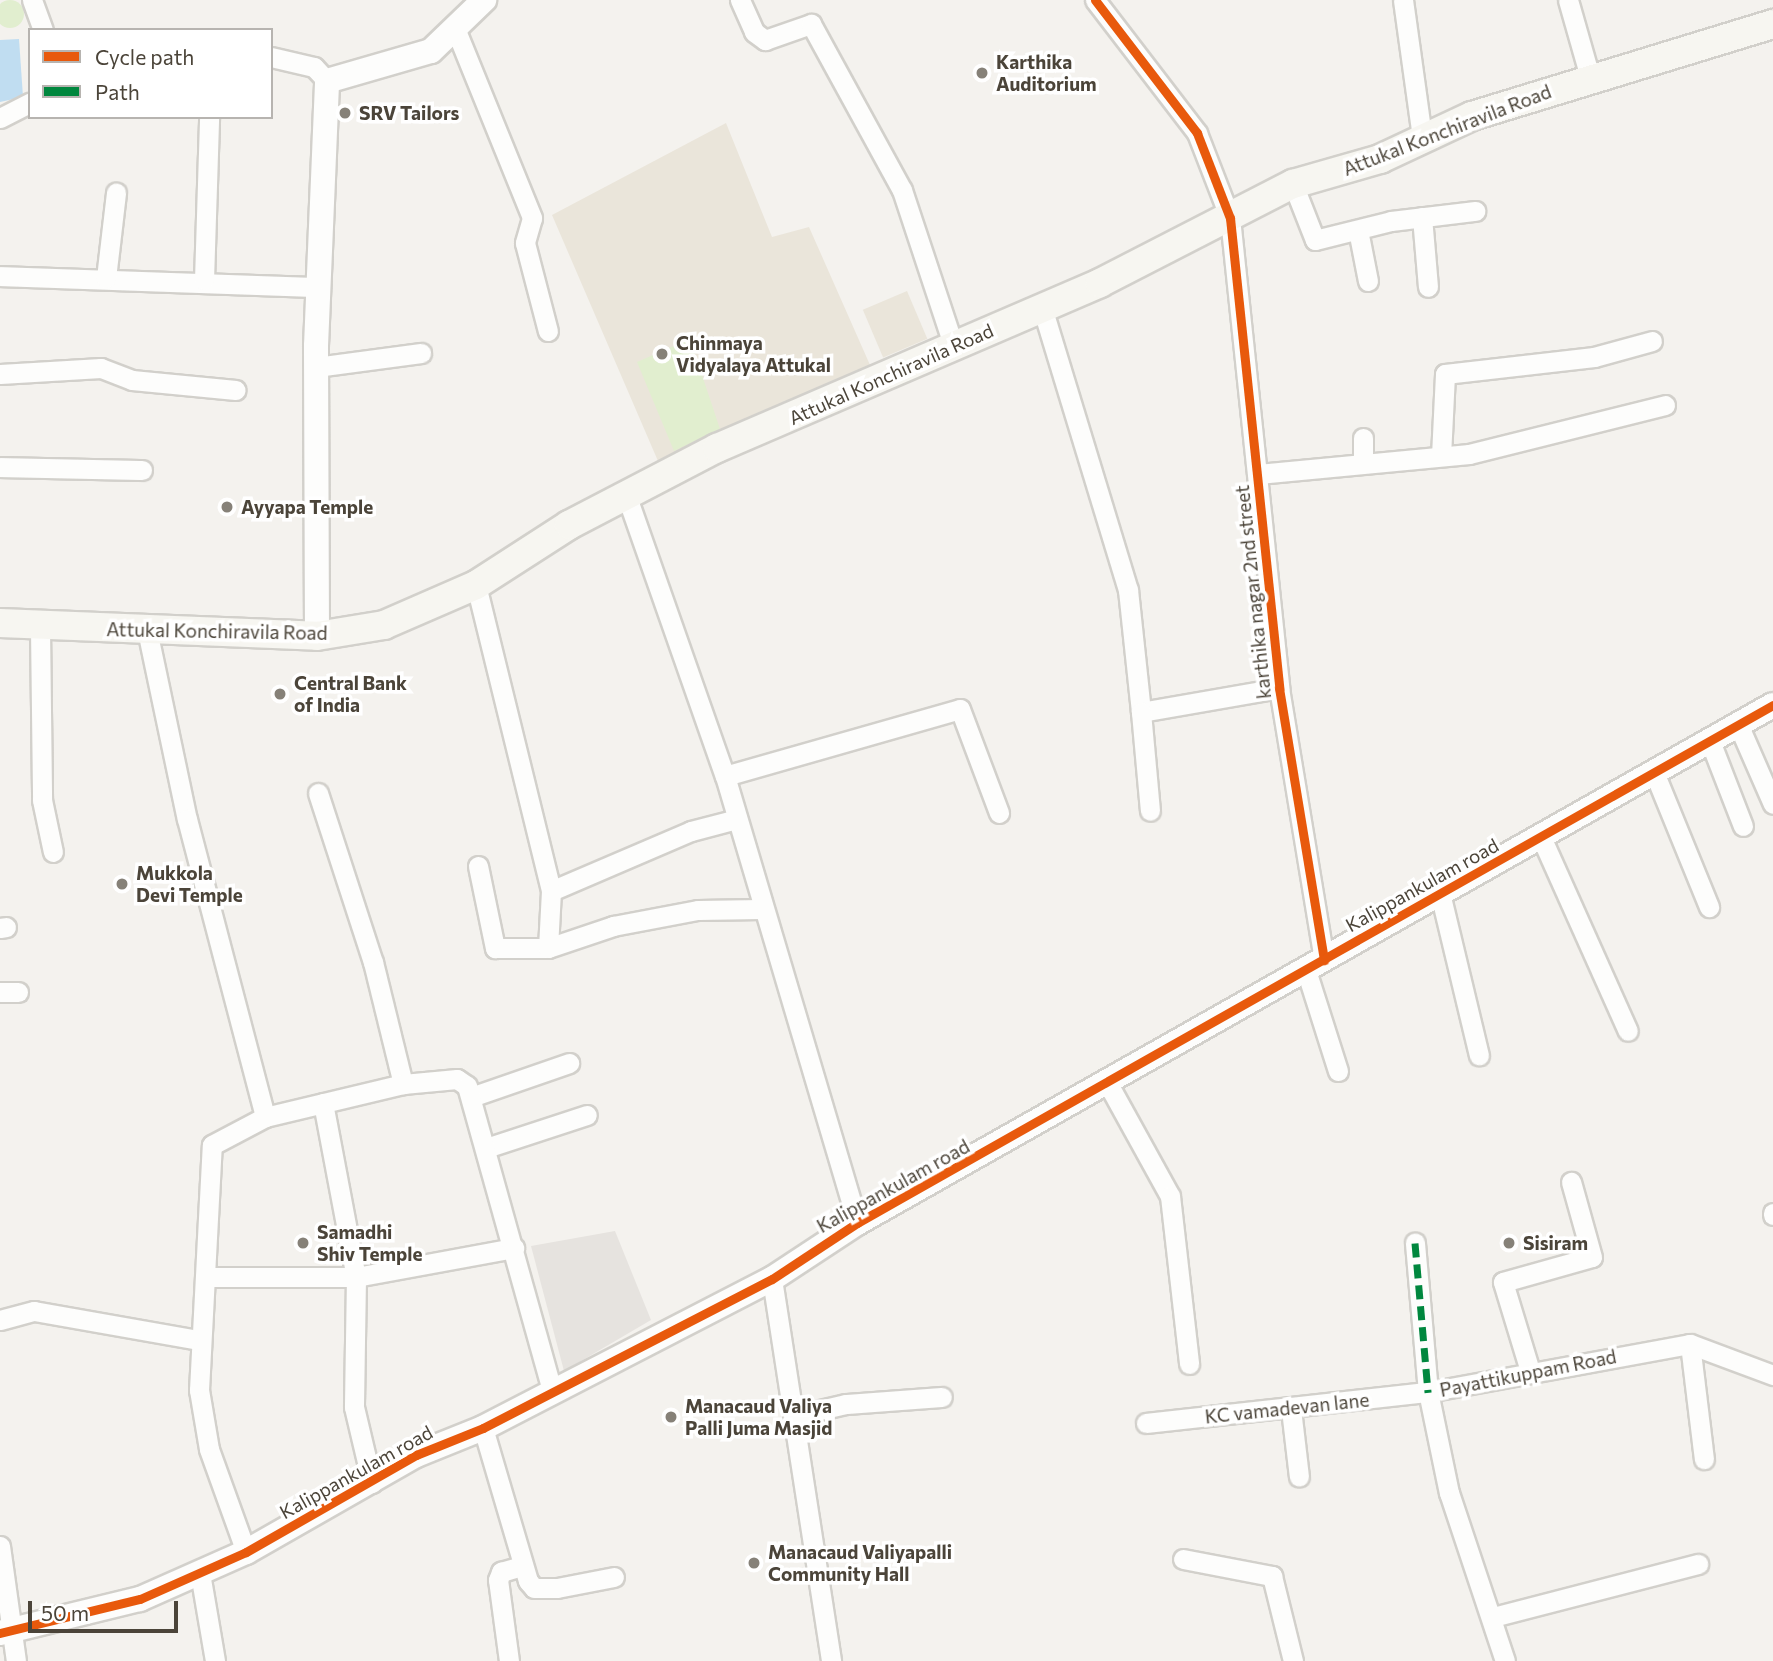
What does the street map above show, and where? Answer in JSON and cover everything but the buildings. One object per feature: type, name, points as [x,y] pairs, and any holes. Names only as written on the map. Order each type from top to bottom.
[{"type":"main road","name":"Attukal Konchiravila Road","points":[[0,623],[40,628],[317,636],[384,625],[477,585],[626,494],[717,448],[954,347],[1230,218],[1293,184],[1380,159],[1422,137],[1590,77],[1773,24]]},
{"type":"street","points":[[32,0],[42,28]]},
{"type":"street","points":[[327,81],[431,51],[484,0]]},
{"type":"street","points":[[740,0],[754,32],[765,40],[811,24],[902,190],[954,347]]},
{"type":"street","name":"karthika nagar 2nd street","points":[[1095,0],[1197,133],[1230,218],[1279,688],[1315,965],[1339,1072]]},
{"type":"street","points":[[1403,0],[1422,137]]},
{"type":"street","points":[[1568,0],[1590,77]]},
{"type":"street","points":[[455,28],[532,218],[525,243],[548,331]]},
{"type":"street","points":[[273,57],[314,66],[327,81],[316,367],[317,636]]},
{"type":"street","points":[[0,118],[28,104]]},
{"type":"street","points":[[204,280],[209,119]]},
{"type":"street","points":[[1293,184],[1315,240],[1422,217],[1475,211]]},
{"type":"street","points":[[106,278],[117,193]]},
{"type":"street","points":[[1422,217],[1428,287]]},
{"type":"street","points":[[1358,230],[1368,281]]},
{"type":"street","points":[[0,276],[204,280],[319,287]]},
{"type":"street","points":[[1041,307],[1128,590],[1150,811]]},
{"type":"street","points":[[1441,456],[1445,374],[1594,357],[1652,341]]},
{"type":"street","points":[[316,367],[421,353]]},
{"type":"street","points":[[0,374],[101,369],[132,380],[236,390]]},
{"type":"street","points":[[1258,474],[1441,456],[1665,405]]},
{"type":"street","points":[[1363,438],[1363,463]]},
{"type":"street","points":[[0,467],[142,470]]},
{"type":"street","points":[[626,494],[725,776],[733,820],[857,1223]]},
{"type":"street","points":[[477,585],[551,891],[548,948]]},
{"type":"street","points":[[40,628],[42,800],[53,852]]},
{"type":"street","points":[[147,630],[187,818],[265,1117]]},
{"type":"street","points":[[1141,712],[1279,688]]},
{"type":"street","name":"Kalippankulam road","points":[[6,1631],[140,1599],[246,1552],[372,1483],[416,1455],[483,1428],[552,1390],[772,1279],[857,1223],[1440,893],[1542,839],[1773,705]]},
{"type":"street","points":[[725,776],[960,709],[999,813]]},
{"type":"street","points":[[1738,724],[1773,804]]},
{"type":"street","points":[[1710,741],[1743,826]]},
{"type":"street","points":[[1654,772],[1709,907]]},
{"type":"street","points":[[318,793],[373,962],[403,1084]]},
{"type":"street","points":[[551,891],[733,820]]},
{"type":"street","points":[[1542,839],[1628,1031]]},
{"type":"street","points":[[478,866],[495,948],[548,948],[655,917],[761,909]]},
{"type":"street","points":[[1440,893],[1479,1055]]},
{"type":"street","points":[[471,1097],[569,1063]]},
{"type":"street","points":[[246,1552],[209,1449],[198,1340],[206,1278],[212,1145],[265,1117],[403,1084],[457,1079],[471,1097],[552,1390]]},
{"type":"street","points":[[1107,1082],[1170,1196],[1189,1364]]},
{"type":"street","points":[[323,1103],[356,1278],[354,1407],[372,1483]]},
{"type":"street","points":[[486,1147],[587,1115]]},
{"type":"street","points":[[1530,1371],[1503,1282],[1592,1256],[1571,1182]]},
{"type":"street","points":[[1415,1243],[1428,1392]]},
{"type":"street","points":[[206,1278],[356,1278],[514,1248]]},
{"type":"street","points":[[772,1279],[831,1661]]},
{"type":"street","points":[[0,1320],[34,1311],[198,1340]]},
{"type":"street","points":[[1704,1459],[1690,1344],[1773,1375]]},
{"type":"street","name":"Payattikuppam Road","points":[[1504,1661],[1493,1617],[1449,1493],[1428,1392],[1530,1371],[1690,1344]]},
{"type":"street","name":"KC vamadevan lane","points":[[1146,1423],[1428,1392]]},
{"type":"street","points":[[794,1416],[846,1404],[942,1397]]},
{"type":"street","points":[[1291,1409],[1299,1477]]},
{"type":"street","points":[[483,1428],[522,1566],[534,1588],[614,1577]]},
{"type":"street","points":[[0,1546],[6,1631],[16,1661]]},
{"type":"street","points":[[1183,1559],[1272,1576],[1293,1661]]},
{"type":"street","points":[[1493,1617],[1698,1564]]},
{"type":"street","points":[[509,1661],[498,1580],[501,1572],[522,1566]]},
{"type":"street","points":[[200,1573],[215,1661]]},
{"type":"shaded area","points":[[726,123],[772,237],[809,227],[874,374],[664,475],[552,215]]},
{"type":"shaded area","points":[[907,291],[927,339],[883,358],[863,310]]},
{"type":"shaded area","points":[[615,1231],[651,1320],[564,1371],[531,1246]]},
{"type":"green space","points":[[10,0],[20,4],[24,14],[20,24],[10,28],[0,24],[0,4]]},
{"type":"green space","points":[[690,339],[720,429],[674,451],[637,362]]},
{"type":"water","points":[[19,39],[23,97],[0,102],[0,40]]},
{"type":"marked path","points":[[1415,1243],[1428,1392]]},
{"type":"cycle path","points":[[1095,0],[1197,133],[1230,218],[1279,688],[1324,960]]},
{"type":"cycle path","points":[[0,1633],[140,1599],[246,1552],[416,1455],[483,1428],[772,1279],[857,1223],[1773,705]]},
{"type":"place","name":"Karthika Auditorium","points":[[982,73]]},
{"type":"place","name":"SRV Tailors","points":[[345,113]]},
{"type":"place","name":"Chinmaya Vidyalaya Attukal","points":[[662,354]]},
{"type":"place","name":"Ayyapa Temple","points":[[227,507]]},
{"type":"place","name":"Central Bank of India","points":[[280,694]]},
{"type":"place","name":"Mukkola Devi Temple","points":[[122,884]]},
{"type":"place","name":"Samadhi Shiv Temple","points":[[303,1243]]},
{"type":"place","name":"Sisiram","points":[[1509,1243]]},
{"type":"place","name":"Manacaud Valiya Palli Juma Masjid","points":[[671,1417]]},
{"type":"place","name":"Manacaud Valiyapalli Community Hall","points":[[754,1563]]}]
